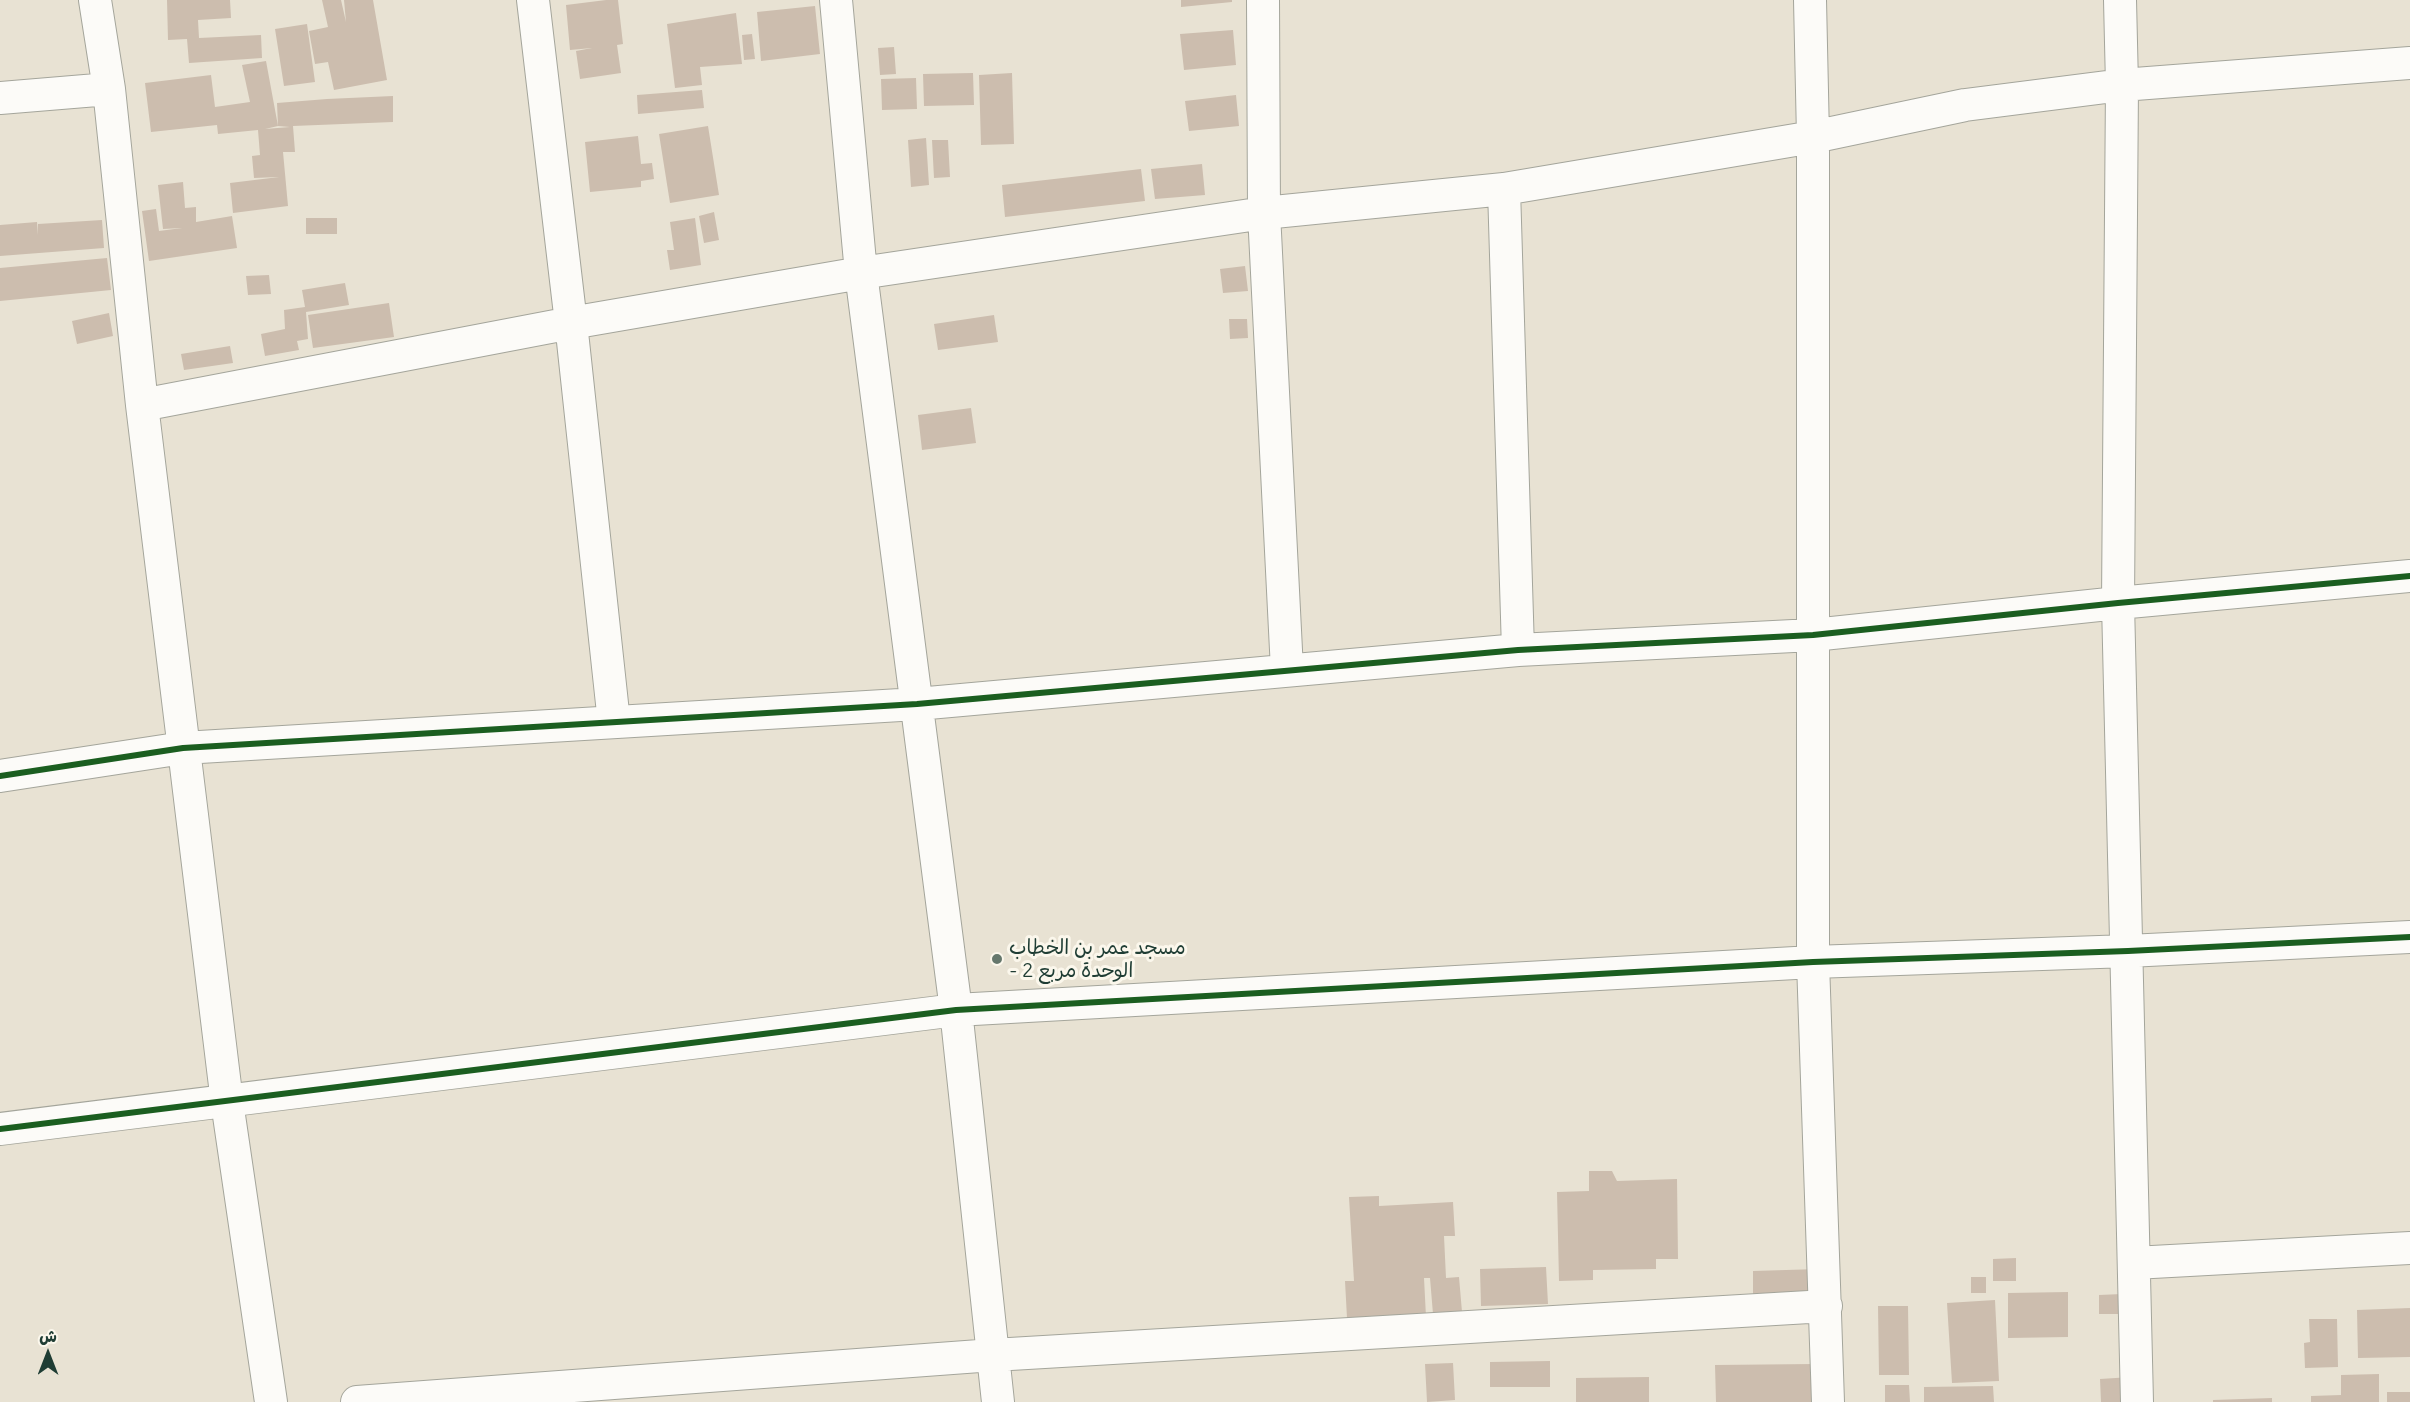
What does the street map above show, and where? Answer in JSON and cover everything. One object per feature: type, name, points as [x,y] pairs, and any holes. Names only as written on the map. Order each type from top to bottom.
[{"type":"street","points":[[95,0],[108,89],[142,405],[227,1102],[271,1402]]},
{"type":"street","points":[[533,0],[614,722]]},
{"type":"street","points":[[836,0],[861,273],[956,1010],[998,1402]]},
{"type":"street","points":[[1263,0],[1264,213],[1287,670]]},
{"type":"street","points":[[1810,0],[1813,137],[1813,962],[1828,1402]]},
{"type":"street","points":[[2120,0],[2122,85],[2118,603],[2137,1402]]},
{"type":"street","points":[[142,405],[571,323],[861,273],[1264,213],[1504,189],[1813,137],[1965,105],[2122,85],[2410,63]]},
{"type":"street","points":[[0,98],[108,89]]},
{"type":"street","points":[[1504,189],[1518,650]]},
{"type":"street","points":[[0,776],[183,748],[917,704],[1518,650],[1813,635],[2118,603],[2410,576]]},
{"type":"street","points":[[0,1130],[956,1010],[1813,962],[2128,951],[2410,937]]},
{"type":"street","points":[[2134,1263],[2410,1248]]},
{"type":"street","points":[[357,1402],[993,1355],[1826,1306]]},
{"type":"building","points":[[167,0],[230,0],[231,18],[198,20],[199,38],[261,35],[262,58],[189,63],[187,39],[168,40]]},
{"type":"building","points":[[322,0],[341,0],[346,22],[344,0],[373,0],[387,80],[334,90],[328,62],[315,64],[309,31],[328,27]]},
{"type":"building","points":[[618,0],[623,44],[617,45],[621,73],[580,79],[576,51],[592,48],[570,50],[566,5]]},
{"type":"building","points":[[1181,0],[1232,0],[1232,2],[1181,7]]},
{"type":"building","points":[[815,6],[820,54],[761,61],[757,12]]},
{"type":"building","points":[[736,13],[742,64],[700,67],[702,85],[675,88],[667,24]]},
{"type":"building","points":[[307,24],[315,82],[284,86],[275,29]]},
{"type":"building","points":[[1233,30],[1236,65],[1184,70],[1180,34]]},
{"type":"building","points":[[752,34],[755,59],[744,60],[742,35]]},
{"type":"building","points":[[894,47],[896,74],[880,75],[878,48]]},
{"type":"building","points":[[266,61],[278,126],[277,103],[393,96],[393,122],[293,126],[295,152],[283,152],[288,206],[233,213],[230,183],[279,177],[254,178],[252,156],[260,155],[258,130],[218,134],[217,125],[151,132],[145,83],[211,75],[215,107],[250,102],[242,65]],"holes":[[[278,126],[290,127],[265,129]]]},
{"type":"building","points":[[973,73],[974,105],[924,106],[923,74]]},
{"type":"building","points":[[1012,73],[1014,144],[981,145],[979,75]]},
{"type":"building","points":[[916,78],[917,109],[882,110],[881,79]]},
{"type":"building","points":[[702,90],[704,108],[638,114],[637,95]]},
{"type":"building","points":[[1236,95],[1239,126],[1189,131],[1185,101]]},
{"type":"building","points":[[708,126],[719,195],[670,203],[659,134]]},
{"type":"building","points":[[638,136],[641,164],[652,163],[654,179],[641,181],[641,187],[590,192],[585,142]]},
{"type":"building","points":[[926,138],[929,185],[911,187],[908,140]]},
{"type":"building","points":[[932,140],[948,140],[950,177],[934,178]]},
{"type":"building","points":[[1202,164],[1205,195],[1155,199],[1151,169]]},
{"type":"building","points":[[1141,169],[1145,201],[1005,217],[1002,185]]},
{"type":"building","points":[[183,182],[185,208],[196,207],[196,222],[232,216],[237,248],[149,261],[142,211],[156,209],[159,231],[182,228],[163,229],[158,185]]},
{"type":"building","points":[[714,212],[719,240],[704,243],[699,216]]},
{"type":"building","points":[[306,218],[337,218],[337,234],[306,234]]},
{"type":"building","points":[[695,218],[701,265],[670,270],[667,250],[674,250],[670,222]]},
{"type":"building","points":[[102,220],[104,248],[0,256],[0,225],[37,222],[38,235],[38,224]]},
{"type":"building","points":[[107,258],[111,290],[0,301],[0,268]]},
{"type":"building","points":[[1245,266],[1248,291],[1223,293],[1220,269]]},
{"type":"building","points":[[269,275],[271,294],[248,295],[246,276]]},
{"type":"building","points":[[345,283],[349,305],[306,312],[308,339],[297,341],[299,350],[265,356],[261,334],[285,329],[284,310],[305,307],[302,290]]},
{"type":"building","points":[[389,303],[394,337],[313,348],[308,315]]},
{"type":"building","points":[[109,313],[113,336],[77,344],[72,321]]},
{"type":"building","points":[[994,315],[998,342],[938,350],[934,324]]},
{"type":"building","points":[[1229,319],[1247,319],[1248,338],[1230,339]]},
{"type":"building","points":[[230,346],[233,363],[184,370],[181,354]]},
{"type":"building","points":[[971,408],[976,443],[922,450],[918,415]]},
{"type":"building","points":[[1589,1171],[1612,1171],[1617,1181],[1677,1179],[1678,1259],[1656,1259],[1656,1269],[1593,1270],[1593,1280],[1559,1281],[1557,1192],[1589,1191]]},
{"type":"building","points":[[1379,1196],[1379,1206],[1453,1202],[1455,1236],[1444,1236],[1446,1278],[1459,1277],[1462,1312],[1433,1314],[1430,1278],[1424,1278],[1426,1317],[1375,1320],[1375,1316],[1347,1318],[1345,1281],[1354,1281],[1349,1197]]},
{"type":"building","points":[[2016,1258],[2016,1281],[1993,1281],[1993,1259]]},
{"type":"building","points":[[1546,1267],[1548,1304],[1481,1306],[1480,1269]]},
{"type":"building","points":[[1819,1269],[1820,1297],[1753,1298],[1753,1271]]},
{"type":"building","points":[[1971,1277],[1986,1277],[1986,1293],[1971,1293]]},
{"type":"building","points":[[2068,1292],[2068,1337],[2008,1338],[2008,1293]]},
{"type":"building","points":[[2122,1294],[2122,1314],[2099,1314],[2099,1295]]},
{"type":"building","points":[[1995,1300],[1999,1381],[1952,1383],[1947,1303]]},
{"type":"building","points":[[1878,1306],[1908,1306],[1909,1375],[1879,1375]]},
{"type":"building","points":[[2410,1308],[2410,1357],[2358,1358],[2357,1310]]},
{"type":"building","points":[[2309,1319],[2337,1319],[2338,1367],[2305,1368],[2304,1343],[2310,1342]]},
{"type":"building","points":[[1550,1361],[1550,1387],[1490,1387],[1490,1362]]},
{"type":"building","points":[[1453,1363],[1455,1400],[1427,1402],[1425,1364]]},
{"type":"building","points":[[1814,1364],[1814,1402],[1716,1402],[1715,1365]]},
{"type":"building","points":[[2379,1374],[2379,1402],[2311,1402],[2311,1396],[2341,1395],[2341,1375]]},
{"type":"building","points":[[1649,1377],[1649,1402],[1576,1402],[1576,1378]]},
{"type":"building","points":[[2131,1377],[2133,1402],[2101,1402],[2100,1379]]},
{"type":"building","points":[[1885,1385],[1909,1385],[1910,1402],[1885,1402]]},
{"type":"building","points":[[1993,1386],[1994,1402],[1924,1402],[1924,1387]]},
{"type":"building","points":[[2387,1392],[2410,1392],[2410,1402],[2387,1402]]},
{"type":"building","points":[[2272,1398],[2272,1402],[2213,1402],[2213,1400]]},
{"type":"cycle path","points":[[0,776],[183,748],[917,704],[1518,650],[1813,635],[2118,603],[2410,576]]},
{"type":"cycle path","points":[[0,1129],[956,1010],[1813,962],[2128,951],[2410,937]]},
{"type":"place","name":"مسجد عمر بن الخطاب - الوحدة مربع 2","points":[[997,959]]}]
